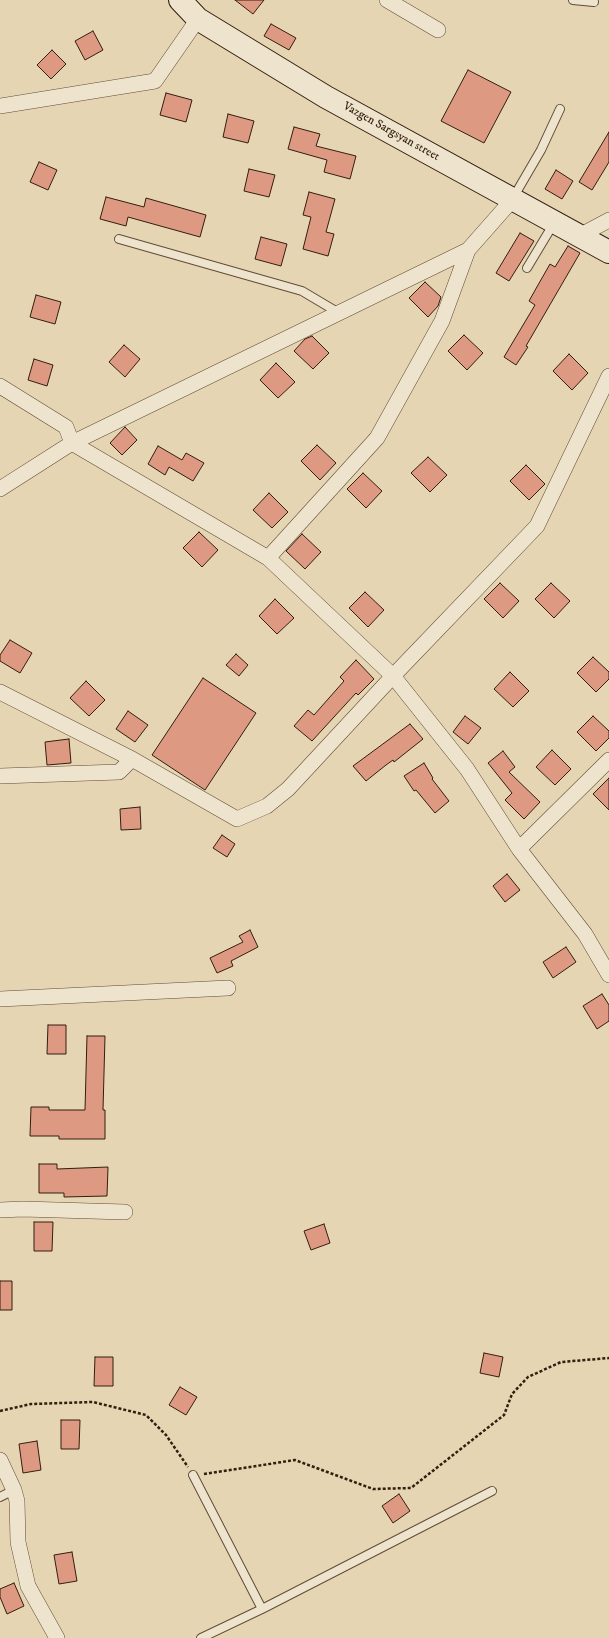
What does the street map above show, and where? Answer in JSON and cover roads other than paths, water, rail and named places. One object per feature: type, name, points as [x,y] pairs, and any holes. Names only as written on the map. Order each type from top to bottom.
[{"type":"street","name":"Vazgen Sargsyan street","points":[[180,0],[198,19],[326,97],[513,198],[609,252]]},
{"type":"street","points":[[387,0],[438,30]]},
{"type":"street","points":[[0,106],[155,80],[198,19]]},
{"type":"street","points":[[268,558],[377,438],[442,321],[468,250],[513,198]]},
{"type":"street","points":[[580,236],[609,220]]},
{"type":"street","points":[[0,489],[72,443],[468,250]]},
{"type":"street","points":[[0,692],[132,759],[237,819],[267,806],[288,789],[537,526],[609,376]]},
{"type":"street","points":[[0,386],[66,427],[72,443],[268,558],[394,676],[467,769],[519,849],[585,934],[609,974]]},
{"type":"street","points":[[0,776],[119,772],[132,759]]},
{"type":"street","points":[[519,849],[609,760]]},
{"type":"street","points":[[0,999],[228,988]]},
{"type":"street","points":[[0,1210],[23,1208],[125,1212]]},
{"type":"street","points":[[0,1460],[14,1490],[18,1542],[28,1586],[57,1638]]},
{"type":"lane","points":[[573,0],[594,2]]},
{"type":"lane","points":[[513,198],[541,150],[560,109]]},
{"type":"lane","points":[[527,268],[554,222]]},
{"type":"lane","points":[[119,239],[302,291],[340,313]]},
{"type":"lane","points":[[193,1475],[262,1609]]},
{"type":"lane","points":[[0,1497],[14,1490]]},
{"type":"lane","points":[[201,1638],[262,1609],[492,1491]]}]
